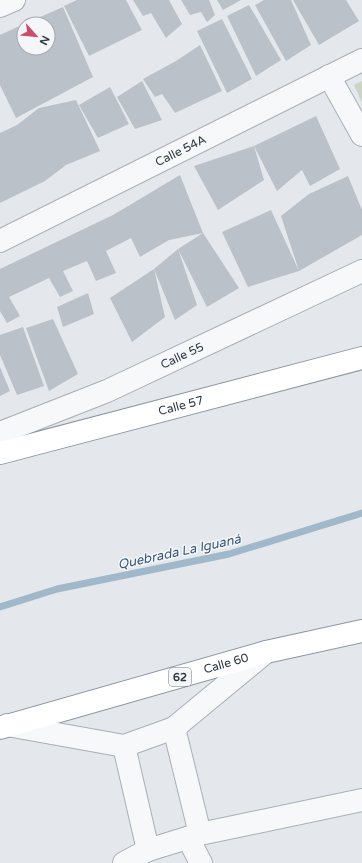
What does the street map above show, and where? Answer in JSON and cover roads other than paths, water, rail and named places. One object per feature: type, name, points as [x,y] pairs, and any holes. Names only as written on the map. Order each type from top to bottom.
[{"type":"highway","name":"Calle 57","points":[[0,453],[362,358]]},
{"type":"highway","name":"Calle 60","points":[[4,727],[266,652],[362,631]]},
{"type":"street","points":[[0,6],[14,0]]},
{"type":"street","name":"Calle 54A","points":[[0,241],[362,60]]},
{"type":"street","points":[[329,76],[362,135]]},
{"type":"street","name":"Calle 55","points":[[0,433],[107,391],[362,271]]},
{"type":"street","points":[[4,727],[124,746],[174,728],[266,652]]},
{"type":"street","points":[[174,728],[194,836],[201,863]]},
{"type":"street","points":[[124,746],[148,850]]},
{"type":"street","points":[[124,863],[148,850],[194,836],[362,800]]},
{"type":"waterway","name":"Quebrada La Iguaná","points":[[0,607],[57,589],[229,554],[362,513]]}]
